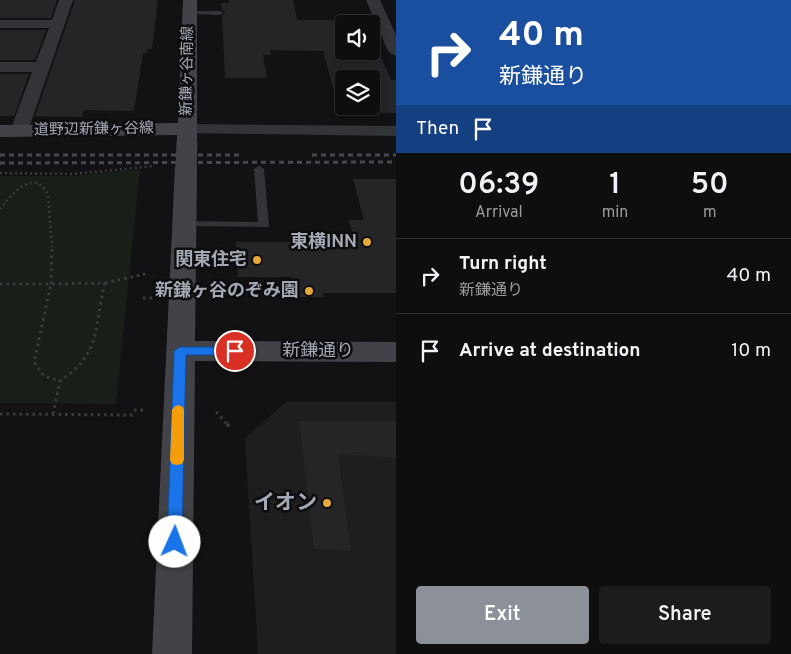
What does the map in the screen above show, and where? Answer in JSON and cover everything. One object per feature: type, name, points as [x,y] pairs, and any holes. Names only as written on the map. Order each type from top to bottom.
[{"type":"street","points":[[9,131],[40,67],[66,0]]},
{"type":"street","points":[[372,0],[396,51]]},
{"type":"street","name":"新鎌ヶ谷南線","points":[[184,224],[189,6]]},
{"type":"street","points":[[0,24],[57,24]]},
{"type":"street","points":[[0,67],[40,67]]},
{"type":"street","name":"道野辺新鎌ヶ谷線","points":[[9,131],[187,136]]},
{"type":"street","points":[[187,136],[396,131]]},
{"type":"street","points":[[172,654],[184,224]]},
{"type":"street","name":"新鎌通り","points":[[180,351],[396,352]]},
{"type":"lane","points":[[189,6],[220,13]]},
{"type":"lane","points":[[184,224],[264,225],[259,168]]},
{"type":"path","points":[[0,173],[73,174],[154,166]]},
{"type":"path","points":[[0,209],[22,185],[31,182],[40,183],[46,188],[51,217],[53,255],[51,284],[34,362],[44,376],[60,381],[75,373],[86,361],[94,343],[100,296],[105,283]]},
{"type":"path","points":[[0,284],[105,283],[145,274]]},
{"type":"path","points":[[216,298],[238,291]]},
{"type":"path","points":[[53,414],[60,381]]},
{"type":"path","points":[[0,414],[134,413],[147,410]]},
{"type":"path","points":[[216,412],[230,427]]},
{"type":"shaded area","points":[[140,169],[116,404],[0,403],[0,176],[72,176]]},
{"type":"shaded area","points":[[286,402],[396,402],[396,654],[258,654],[245,438]]},
{"type":"building","points":[[0,0],[57,0],[51,18],[0,18]]},
{"type":"building","points":[[75,0],[158,0],[152,49],[148,49],[147,53],[143,53],[134,111],[84,110],[82,117],[35,116]]},
{"type":"building","points":[[229,0],[293,0],[297,20],[335,20],[335,60],[380,60],[380,55],[391,80],[396,80],[396,113],[380,113],[380,70],[335,70],[335,94],[323,51],[270,50],[271,55],[263,55],[267,78],[225,78],[222,16],[225,12],[222,10],[221,3],[229,3]]},
{"type":"building","points":[[0,30],[46,30],[35,60],[0,60]]},
{"type":"building","points":[[0,74],[29,74],[14,116],[0,116]]},
{"type":"building","points":[[353,179],[396,179],[396,293],[323,293],[324,297],[295,297],[291,277],[238,277],[236,242],[326,242],[355,245],[349,220],[364,220]]},
{"type":"building","name":"イオン","points":[[299,421],[396,421],[396,458],[338,454],[351,551],[314,549]]},
{"type":"railway","points":[[0,155],[242,155]]},
{"type":"railway","points":[[312,155],[396,155]]},
{"type":"railway","points":[[0,163],[396,162]]},
{"type":"slow traffic","points":[[177,460],[178,410]]},
{"type":"place","name":"東横INN","points":[[367,242]]},
{"type":"place","name":"関東住宅","points":[[257,260]]},
{"type":"place","name":"新鎌ヶ谷のぞみ園","points":[[309,291]]},
{"type":"place","name":"イオン","points":[[327,503]]},
{"type":"route","points":[[175,542],[180,351],[235,351]]}]
